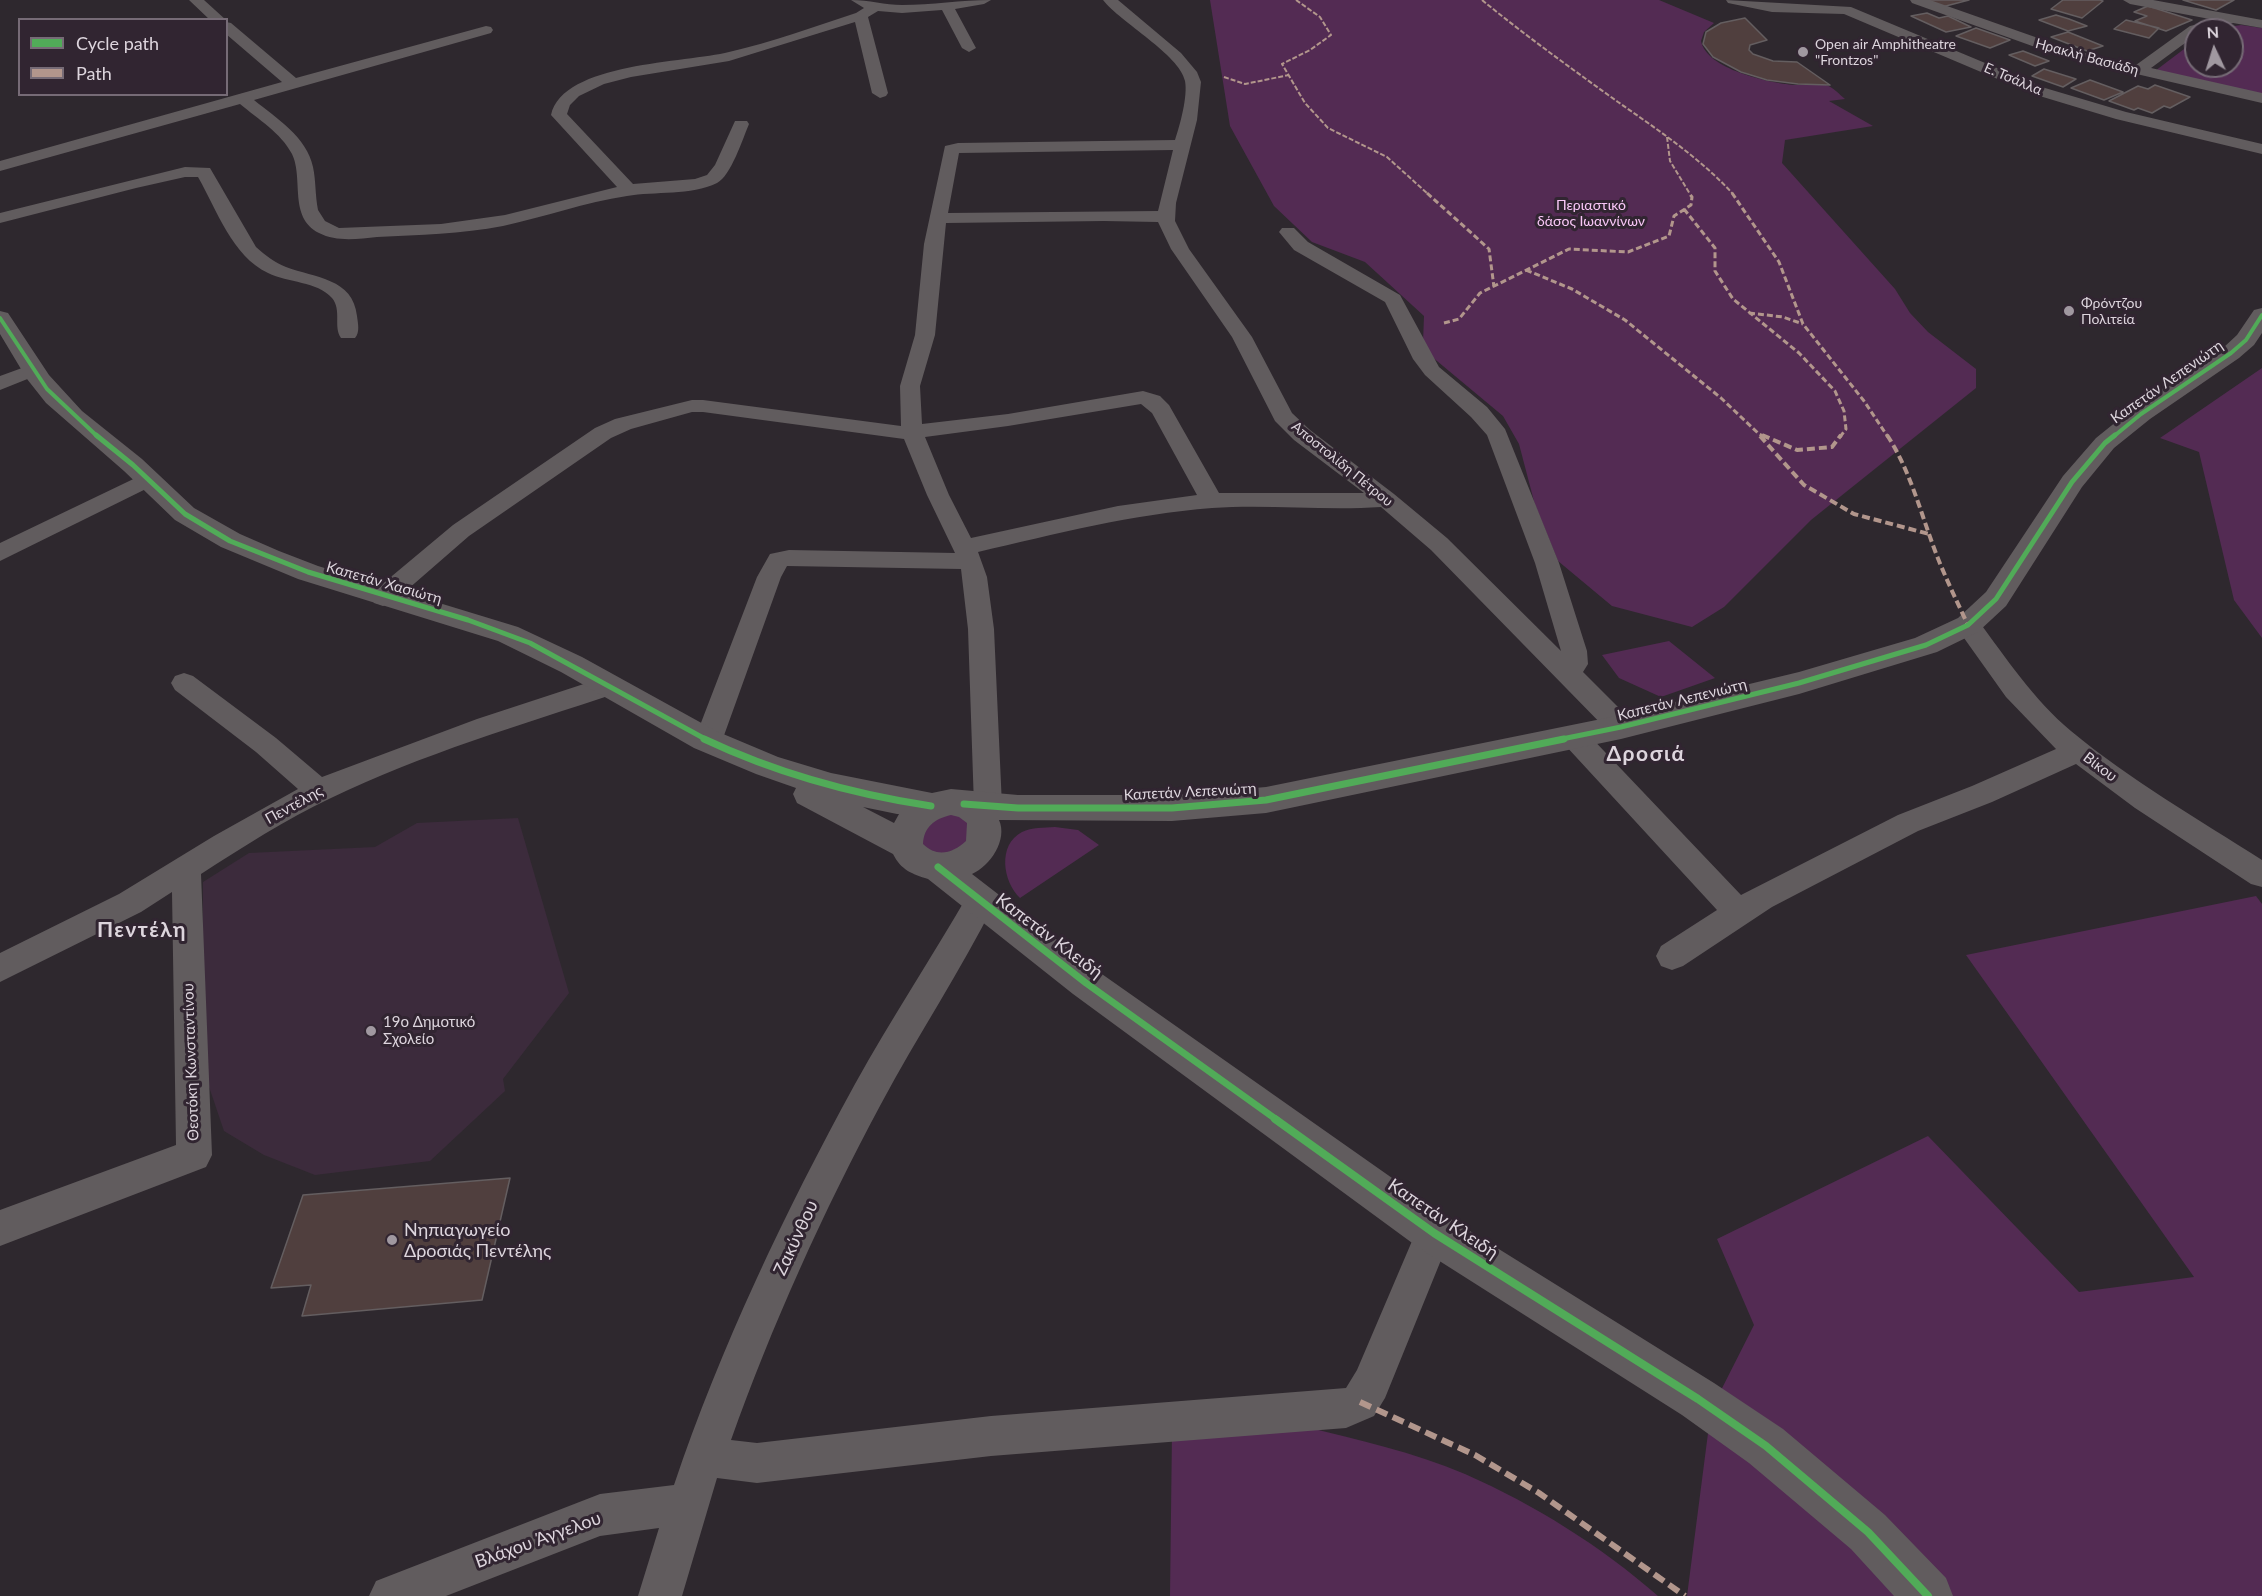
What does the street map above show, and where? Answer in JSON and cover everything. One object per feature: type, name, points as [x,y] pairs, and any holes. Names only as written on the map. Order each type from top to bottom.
[{"type":"street","points":[[196,0],[213,15],[219,0]]},
{"type":"street","points":[[629,190],[559,115],[559,109],[566,99],[586,86],[611,77],[731,56],[864,8],[887,9],[984,0]]},
{"type":"street","points":[[938,218],[1166,217],[1167,203],[1184,145],[1193,82],[1189,72],[1176,56],[1110,0]]},
{"type":"street","name":"Ε. Τσάλλα","points":[[1733,0],[1778,9],[1846,10],[2039,91],[2130,119],[2262,149]]},
{"type":"street","name":"Ηρακλή Βασιάδη","points":[[1917,0],[2056,51],[2262,98]]},
{"type":"street","points":[[2130,0],[2227,18]]},
{"type":"street","points":[[946,5],[969,48]]},
{"type":"street","points":[[864,8],[880,93]]},
{"type":"street","points":[[2244,21],[2262,24]]},
{"type":"street","points":[[228,28],[293,84]]},
{"type":"street","points":[[0,166],[486,30]]},
{"type":"street","points":[[2138,71],[2184,37]]},
{"type":"street","points":[[243,98],[296,148],[303,162],[306,195],[312,216],[320,226],[330,231],[358,233],[469,226],[530,214],[596,195],[696,184],[713,179],[723,165],[741,124]]},
{"type":"street","points":[[980,902],[976,884],[987,820],[981,629],[977,586],[967,554],[938,495],[912,432],[910,386],[925,335],[933,244],[951,150],[958,148],[1184,145]]},
{"type":"street","points":[[0,218],[134,183],[185,172],[204,172],[248,250],[257,259],[279,271],[322,284],[340,296],[345,303],[348,334]]},
{"type":"street","name":"Αποστολίδη Πέτρου","points":[[1166,217],[1175,241],[1245,343],[1283,416],[1302,435],[1386,499],[1446,551],[1565,673],[1622,727]]},
{"type":"street","points":[[1288,232],[1301,246],[1393,299],[1423,359],[1432,371],[1484,418],[1497,434],[1547,563],[1574,651],[1575,664],[1565,673]]},
{"type":"street","name":"Καπετάν Λεπενιώτη","points":[[987,820],[1233,805],[1295,794],[1622,727],[1870,663],[1926,645],[1968,625],[1996,599],[2072,482],[2105,443],[2141,414],[2231,353],[2246,340],[2262,315]]},
{"type":"street","name":"Καπετάν Χασιώτη","points":[[0,318],[54,398],[148,479],[175,506],[193,519],[246,548],[328,580],[510,635],[708,741],[780,771],[843,790],[931,806]]},
{"type":"street","points":[[0,384],[33,369]]},
{"type":"street","points":[[382,597],[418,562],[444,542],[589,442],[623,424],[680,409],[704,406],[884,432],[912,432],[1008,420],[1143,398],[1152,401],[1161,410],[1212,501]]},
{"type":"street","points":[[0,553],[148,479]]},
{"type":"street","points":[[708,741],[769,577],[778,560],[967,554],[1113,514],[1212,501],[1386,499]]},
{"type":"street","name":"Βίκου","points":[[1968,625],[2015,690],[2043,722],[2078,751],[2155,807],[2262,875]]},
{"type":"street","points":[[184,683],[267,745],[319,791]]},
{"type":"street","name":"Πεντέλης","points":[[0,968],[87,926],[319,791],[420,750],[608,686]]},
{"type":"street","points":[[1575,738],[1738,912]]},
{"type":"street","points":[[1672,956],[1738,912],[1908,823],[1982,794],[2078,751]]},
{"type":"street","name":"Καπετάν Χασιώτη","points":[[780,771],[802,790],[906,845]]},
{"type":"street","points":[[951,802],[987,820],[961,864],[938,867],[920,861],[906,845],[906,831],[912,819],[931,806],[951,802]]},
{"type":"street","name":"Καπετάν Κλειδή","points":[[938,867],[1086,984],[1434,1233],[1698,1399],[1766,1446],[1868,1532],[1928,1596]]},
{"type":"street","name":"Θεοτόκη Κωνσταντίνου","points":[[0,1228],[194,1155],[186,869]]},
{"type":"street","name":"Ζακύνθου","points":[[660,1596],[707,1453],[770,1294],[848,1131],[980,902]]},
{"type":"street","points":[[707,1453],[722,1460],[757,1463],[991,1436],[1346,1408],[1360,1402],[1371,1384],[1434,1233]]},
{"type":"street","name":"Βλάχου Άγγελου","points":[[391,1596],[600,1515],[689,1504]]},
{"type":"shaded area","name":"19ο Δημοτικό Σχολείο","points":[[518,818],[569,993],[503,1079],[505,1091],[430,1161],[315,1175],[264,1155],[224,1131],[203,1069],[203,882],[249,853],[375,847],[417,823]]},
{"type":"green space","name":"Περιαστικό δάσος Ιωαννίνων","points":[[1210,0],[1659,0],[1714,23],[1704,32],[1701,41],[1705,51],[1726,67],[1770,81],[1794,85],[1829,86],[1845,99],[1829,101],[1873,126],[1785,140],[1782,163],[1895,289],[1910,313],[1928,332],[1976,369],[1976,388],[1811,520],[1724,607],[1692,627],[1612,606],[1558,561],[1535,505],[1519,444],[1503,416],[1431,356],[1423,343],[1424,316],[1365,262],[1312,242],[1274,206],[1230,126]]},
{"type":"green space","points":[[2244,25],[2262,28],[2262,94],[2188,78],[2244,78]]},
{"type":"green space","points":[[2184,49],[2184,77],[2155,71]]},
{"type":"green space","points":[[2262,368],[2262,638],[2234,600],[2199,452],[2160,438]]},
{"type":"green space","points":[[1669,641],[1715,678],[1661,697],[1619,678],[1602,655]]},
{"type":"green space","points":[[947,812],[969,818],[972,843],[939,856],[921,845],[922,827]]},
{"type":"green space","points":[[1055,827],[1078,830],[1099,845],[1020,898],[1014,891],[1007,874],[1005,864],[1009,846],[1014,838],[1026,830]]},
{"type":"green space","points":[[2256,896],[2262,904],[2262,1596],[1687,1596],[1711,1410],[1754,1325],[1717,1239],[1928,1136],[2079,1292],[2194,1277],[1966,955]]},
{"type":"green space","points":[[1303,1426],[1426,1459],[1491,1486],[1566,1528],[1614,1560],[1658,1596],[1170,1596],[1172,1431]]},
{"type":"building","points":[[1927,0],[1969,0],[1942,7]]},
{"type":"building","points":[[2063,0],[2103,1],[2082,18],[2051,9]]},
{"type":"building","points":[[2183,0],[2234,0],[2216,10]]},
{"type":"building","points":[[2148,6],[2186,18],[2184,23],[2166,31],[2135,21],[2147,16],[2134,12]]},
{"type":"building","points":[[1927,13],[1939,18],[1948,16],[1971,27],[1946,32],[1911,16]]},
{"type":"building","points":[[2056,15],[2087,26],[2068,31],[2039,20]]},
{"type":"building","points":[[1745,18],[1767,40],[1750,45],[1749,50],[1753,54],[1773,61],[1797,62],[1830,85],[1767,80],[1741,72],[1713,57],[1703,44],[1706,32],[1721,23]]},
{"type":"building","points":[[2126,20],[2159,28],[2149,38],[2114,29]]},
{"type":"building","points":[[1976,28],[2010,40],[1990,48],[1956,36]]},
{"type":"building","points":[[2068,32],[2103,46],[2087,51],[2051,37]]},
{"type":"building","points":[[2023,51],[2049,61],[2035,66],[2009,55]]},
{"type":"building","points":[[2044,69],[2076,79],[2063,87],[2032,76]]},
{"type":"building","points":[[2090,80],[2123,92],[2104,100],[2071,88]]},
{"type":"building","points":[[2155,85],[2190,97],[2170,108],[2164,106],[2152,113],[2138,108],[2134,110],[2109,101],[2138,86],[2148,89]]},
{"type":"building","name":"Νηπιαγωγείο Δροσιάς Πεντέλης","points":[[510,1178],[482,1300],[302,1316],[311,1285],[271,1288],[303,1195]]},
{"type":"marked path","points":[[1296,0],[1320,17],[1331,35],[1310,50],[1282,64],[1305,103],[1319,121],[1337,135],[1387,157],[1489,249],[1494,287]]},
{"type":"marked path","points":[[1482,0],[1536,44],[1667,137],[1709,170],[1732,193],[1779,262],[1803,324],[1864,401],[1894,446],[1917,498],[1939,561],[1968,625]]},
{"type":"marked path","points":[[1224,77],[1245,84],[1289,75]]},
{"type":"marked path","points":[[1444,323],[1459,319],[1480,293],[1569,249],[1628,252],[1669,236],[1674,216],[1691,205],[1692,197],[1677,176],[1670,161],[1667,153],[1667,137]]},
{"type":"marked path","points":[[1526,270],[1572,289],[1625,320],[1721,398],[1759,434],[1797,450],[1832,447],[1846,429],[1844,411],[1835,391],[1799,353],[1733,299],[1715,271],[1715,248],[1684,209]]},
{"type":"marked path","points":[[1749,313],[1783,317],[1803,324]]},
{"type":"marked path","points":[[1760,436],[1804,485],[1854,514],[1929,534]]},
{"type":"marked path","points":[[1360,1402],[1475,1455],[1539,1493],[1685,1596]]},
{"type":"cycle path","points":[[964,804],[1018,808],[1172,808],[1266,800],[1621,727],[1799,683],[1926,645],[1968,625],[1996,599],[2072,482],[2105,443],[2141,414],[2231,353],[2246,340],[2262,315]]},
{"type":"cycle path","points":[[0,318],[47,389],[64,407],[133,465],[185,514],[230,541],[308,572],[468,620],[530,643],[572,664],[675,724],[767,766],[831,786],[931,806]]},
{"type":"cycle path","points":[[938,867],[1086,983],[1434,1233],[1698,1399],[1766,1446],[1868,1532],[1928,1596]]},
{"type":"place","name":"Open air Amphitheatre \"Frontzos\"","points":[[1803,52]]},
{"type":"place","name":"Φρόντζου Πολιτεία","points":[[2069,311]]},
{"type":"place","name":"19ο Δημοτικό Σχολείο","points":[[371,1031]]},
{"type":"place","name":"Νηπιαγωγείο Δροσιάς Πεντέλης","points":[[392,1240]]},
{"type":"district","name":"Δροσιά","points":[[1646,754]]},
{"type":"district","name":"Πεντέλη","points":[[142,930]]}]
